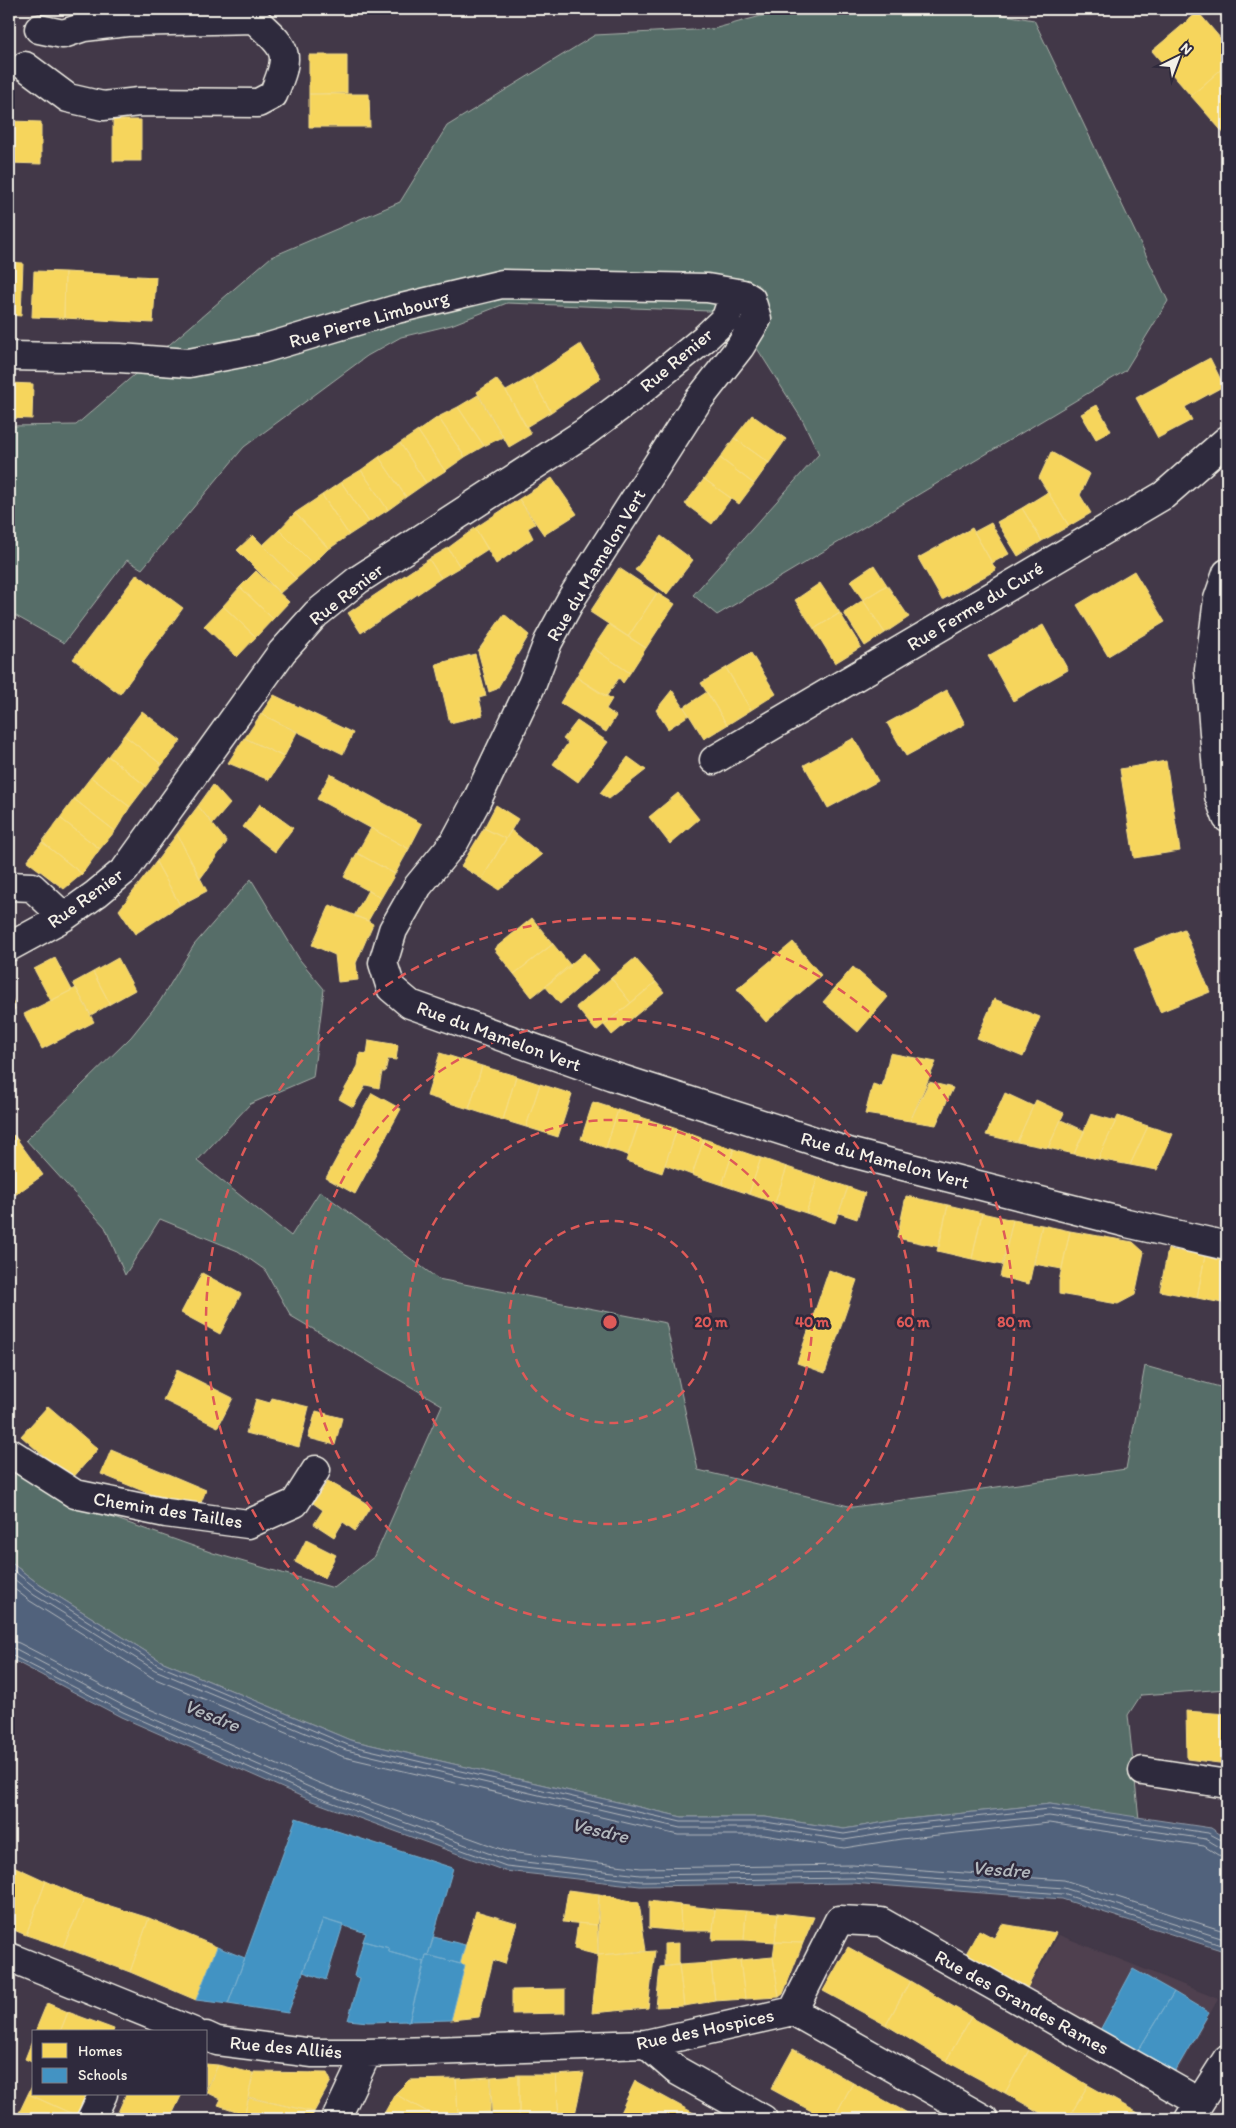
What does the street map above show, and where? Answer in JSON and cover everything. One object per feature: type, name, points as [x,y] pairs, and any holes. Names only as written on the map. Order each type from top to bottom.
[{"type":"street","points":[[36,19],[63,34],[84,27],[127,22],[254,19],[281,45],[285,60],[273,95],[258,103],[139,102],[103,106],[68,98],[17,66],[36,48],[36,19]]},
{"type":"street","name":"Rue Pierre Limbourg","points":[[9,356],[120,358],[189,363],[262,349],[397,309],[502,284],[707,288],[730,293]]},
{"type":"street","name":"Rue Renier","points":[[9,947],[64,917],[125,870],[282,652],[316,614],[358,580],[584,433],[638,393],[705,338],[726,318],[730,306],[730,293]]},
{"type":"street","name":"Rue du Mamelon Vert","points":[[730,293],[743,294],[751,299],[757,318],[740,347],[697,402],[573,596],[548,642],[532,684],[476,802],[455,841],[418,886],[393,930],[383,963],[391,988],[410,1004],[445,1017],[612,1076],[852,1153],[1127,1223],[1227,1246]]},
{"type":"street","name":"Rue Ferme du Curé","points":[[714,760],[1164,495],[1227,440]]},
{"type":"street","points":[[1227,573],[1218,599],[1209,670],[1219,796],[1227,818]]},
{"type":"street","points":[[9,886],[32,887],[64,917]]},
{"type":"street","name":"Chemin des Tailles","points":[[9,1452],[75,1494],[166,1513],[248,1524],[295,1503],[316,1470]]},
{"type":"street","points":[[1143,1771],[1227,1784]]},
{"type":"street","name":"Rue des Grandes Rames","points":[[793,2011],[839,1920],[881,1922],[1194,2110]]},
{"type":"street","points":[[9,1957],[136,2022],[182,2030]]},
{"type":"street","name":"Rue des Hospices","points":[[367,2053],[646,2044],[793,2011],[984,2119]]},
{"type":"street","name":"Rue des Alliés","points":[[208,2037],[217,2041],[313,2053],[367,2053]]},
{"type":"street","points":[[646,2044],[676,2070],[764,2119]]},
{"type":"street","points":[[336,2119],[367,2053]]},
{"type":"street","points":[[1194,2110],[1227,2059]]},
{"type":"street","points":[[91,2119],[102,2096]]},
{"type":"shaded area","points":[[69,9],[221,9],[70,16]]},
{"type":"shaded area","points":[[1059,1935],[1218,1999],[1172,2081],[1023,1997]]},
{"type":"green space","points":[[787,9],[970,9],[1034,20],[1168,301],[1125,371],[717,615],[693,595],[819,454],[803,421],[734,312],[507,303],[451,325],[401,337],[367,356],[244,447],[142,569],[127,560],[64,643],[9,612],[9,426],[76,425],[271,257],[400,202],[447,126],[595,35],[713,29]]},
{"type":"green space","points":[[251,879],[300,960],[324,989],[313,1077],[250,1104],[197,1161],[291,1236],[320,1191],[438,1279],[666,1323],[698,1470],[853,1507],[1126,1469],[1145,1366],[1227,1389],[1227,1689],[1141,1695],[1128,1715],[1139,1819],[1050,1804],[898,1820],[844,1829],[765,1817],[682,1817],[350,1740],[161,1661],[40,1585],[9,1561],[9,1459],[60,1499],[213,1553],[334,1588],[375,1556],[442,1405],[291,1316],[265,1270],[238,1251],[160,1219],[125,1275],[105,1227],[26,1140],[131,1037],[160,1001],[194,945]]},
{"type":"water","name":"Vesdre","points":[[9,1561],[40,1585],[161,1661],[350,1740],[682,1817],[765,1817],[844,1829],[898,1820],[1050,1804],[1211,1828],[1227,1839],[1227,1952],[1062,1899],[852,1883],[640,1886],[505,1871],[312,1801],[121,1717],[9,1658]]},
{"type":"building: Homes","points":[[1198,12],[1227,46],[1227,64],[1191,96],[1152,51]]},
{"type":"building: Homes","points":[[309,55],[347,55],[347,93],[309,94]]},
{"type":"building: Homes","points":[[1227,64],[1227,137],[1191,96]]},
{"type":"building: Homes","points":[[309,94],[369,94],[370,127],[309,127]]},
{"type":"building: Homes","points":[[113,120],[141,120],[141,161],[113,161]]},
{"type":"building: Homes","points":[[10,121],[41,122],[41,164],[9,163]]},
{"type":"building: Homes","points":[[9,262],[23,263],[21,316],[9,315]]},
{"type":"building: Homes","points":[[34,271],[65,272],[64,318],[32,317]]},
{"type":"building: Homes","points":[[65,272],[156,277],[153,323],[64,318]]},
{"type":"building: Homes","points":[[581,344],[601,378],[551,412],[531,377]]},
{"type":"building: Homes","points":[[1210,358],[1224,386],[1185,407],[1192,420],[1158,438],[1136,398]]},
{"type":"building: Homes","points":[[531,377],[551,412],[526,427],[506,391]]},
{"type":"building: Homes","points":[[496,379],[506,391],[531,434],[509,447],[477,392]]},
{"type":"building: Homes","points":[[9,383],[33,384],[32,419],[9,418]]},
{"type":"building: Homes","points":[[478,395],[503,437],[484,446],[458,407]]},
{"type":"building: Homes","points":[[1097,405],[1111,431],[1096,439],[1081,414]]},
{"type":"building: Homes","points":[[458,407],[484,446],[465,457],[438,417]]},
{"type":"building: Homes","points":[[752,415],[786,439],[769,463],[734,438]]},
{"type":"building: Homes","points":[[438,417],[465,457],[445,471],[418,431]]},
{"type":"building: Homes","points":[[418,431],[445,471],[426,483],[400,443]]},
{"type":"building: Homes","points":[[734,438],[769,463],[754,484],[720,458]]},
{"type":"building: Homes","points":[[400,443],[426,483],[406,497],[379,457]]},
{"type":"building: Homes","points":[[1051,452],[1090,474],[1080,495],[1091,513],[1069,526],[1039,478]]},
{"type":"building: Homes","points":[[379,457],[406,497],[388,510],[361,470]]},
{"type":"building: Homes","points":[[720,458],[754,484],[739,504],[704,479]]},
{"type":"building: Homes","points":[[361,470],[388,510],[369,522],[341,482]]},
{"type":"building: Homes","points":[[552,478],[577,514],[544,535],[519,499]]},
{"type":"building: Homes","points":[[704,479],[731,498],[712,524],[685,504]]},
{"type":"building: Homes","points":[[341,482],[369,522],[349,535],[322,495]]},
{"type":"building: Homes","points":[[1048,492],[1069,526],[1042,541],[1022,508]]},
{"type":"building: Homes","points":[[322,495],[349,535],[329,549],[295,513]]},
{"type":"building: Homes","points":[[519,499],[535,524],[528,528],[533,538],[496,564],[475,528]]},
{"type":"building: Homes","points":[[1022,508],[1042,541],[1018,556],[997,522]]},
{"type":"building: Homes","points":[[295,513],[329,548],[313,564],[279,530]]},
{"type":"building: Homes","points":[[991,523],[1009,554],[992,563],[974,532]]},
{"type":"building: Homes","points":[[475,528],[488,549],[460,567],[448,548]]},
{"type":"building: Homes","points":[[972,528],[996,570],[942,600],[918,558]]},
{"type":"building: Homes","points":[[279,530],[313,564],[296,579],[263,545]]},
{"type":"building: Homes","points":[[253,535],[296,579],[280,593],[237,550]]},
{"type":"building: Homes","points":[[661,536],[693,560],[667,594],[635,570]]},
{"type":"building: Homes","points":[[448,548],[460,567],[441,578],[429,559]]},
{"type":"building: Homes","points":[[429,559],[441,578],[361,633],[348,613]]},
{"type":"building: Homes","points":[[874,565],[887,585],[863,600],[850,581]]},
{"type":"building: Homes","points":[[619,568],[657,593],[628,637],[590,612]]},
{"type":"building: Homes","points":[[256,571],[289,602],[273,619],[240,587]]},
{"type":"building: Homes","points":[[1134,571],[1165,622],[1108,656],[1077,605]]},
{"type":"building: Homes","points":[[137,574],[183,608],[120,694],[73,659]]},
{"type":"building: Homes","points":[[820,583],[840,613],[814,629],[795,600]]},
{"type":"building: Homes","points":[[887,585],[909,617],[885,633],[863,600]]},
{"type":"building: Homes","points":[[240,587],[273,619],[256,637],[223,606]]},
{"type":"building: Homes","points":[[657,593],[675,604],[646,648],[628,637]]},
{"type":"building: Homes","points":[[863,600],[885,633],[865,646],[844,613]]},
{"type":"building: Homes","points":[[223,606],[256,637],[237,657],[204,626]]},
{"type":"building: Homes","points":[[840,613],[861,647],[835,663],[814,629]]},
{"type":"building: Homes","points":[[504,614],[529,635],[497,689],[489,692],[478,651]]},
{"type":"building: Homes","points":[[609,624],[646,648],[630,673],[593,648]]},
{"type":"building: Homes","points":[[1043,625],[1068,670],[1013,701],[988,656]]},
{"type":"building: Homes","points":[[593,648],[630,673],[623,683],[619,678],[606,697],[576,677]]},
{"type":"building: Homes","points":[[751,653],[776,694],[751,710],[726,668]]},
{"type":"building: Homes","points":[[475,654],[486,696],[479,698],[483,715],[450,723],[436,664]]},
{"type":"building: Homes","points":[[726,668],[751,710],[727,725],[701,683]]},
{"type":"building: Homes","points":[[576,677],[612,699],[606,709],[616,716],[606,732],[560,703]]},
{"type":"building: Homes","points":[[672,690],[689,715],[668,729],[656,710]]},
{"type":"building: Homes","points":[[947,690],[965,724],[906,756],[887,723]]},
{"type":"building: Homes","points":[[707,692],[727,725],[704,739],[684,707]]},
{"type":"building: Homes","points":[[274,695],[353,733],[343,754],[261,714]]},
{"type":"building: Homes","points":[[142,711],[181,741],[162,765],[124,735]]},
{"type":"building: Homes","points":[[261,714],[297,732],[284,757],[245,738]]},
{"type":"building: Homes","points":[[577,721],[608,742],[578,782],[553,764],[568,743],[563,739]]},
{"type":"building: Homes","points":[[124,735],[162,765],[146,786],[108,756]]},
{"type":"building: Homes","points":[[244,738],[284,757],[269,780],[228,763]]},
{"type":"building: Homes","points":[[854,738],[878,781],[828,808],[804,765]]},
{"type":"building: Homes","points":[[108,756],[146,786],[130,807],[91,777]]},
{"type":"building: Homes","points":[[628,757],[646,770],[609,799],[600,793]]},
{"type":"building: Homes","points":[[1166,761],[1180,851],[1134,858],[1120,769]]},
{"type":"building: Homes","points":[[330,774],[422,824],[409,849],[317,799]]},
{"type":"building: Homes","points":[[91,777],[130,807],[115,831],[74,799]]},
{"type":"building: Homes","points":[[213,785],[230,804],[213,824],[198,806]]},
{"type":"building: Homes","points":[[678,793],[699,819],[670,844],[649,817]]},
{"type":"building: Homes","points":[[74,799],[115,831],[100,849],[60,818]]},
{"type":"building: Homes","points":[[260,804],[293,828],[275,852],[243,827]]},
{"type":"building: Homes","points":[[496,805],[518,819],[506,839],[484,828]]},
{"type":"building: Homes","points":[[198,806],[227,842],[200,879],[177,834]]},
{"type":"building: Homes","points":[[60,818],[100,849],[82,874],[42,842]]},
{"type":"building: Homes","points":[[371,828],[409,849],[395,874],[357,853]]},
{"type":"building: Homes","points":[[484,828],[506,839],[482,879],[461,866]]},
{"type":"building: Homes","points":[[511,830],[542,855],[499,890],[482,879]]},
{"type":"building: Homes","points":[[177,834],[207,891],[180,905],[156,862]]},
{"type":"building: Homes","points":[[42,842],[82,874],[64,889],[27,861]]},
{"type":"building: Homes","points":[[357,853],[395,874],[381,898],[344,877]]},
{"type":"building: Homes","points":[[156,862],[180,905],[135,934],[119,910]]},
{"type":"building: Homes","points":[[368,890],[381,898],[368,921],[354,916]]},
{"type":"building: Homes","points":[[330,905],[373,924],[356,963],[358,980],[338,982],[335,955],[312,945]]},
{"type":"building: Homes","points":[[532,918],[553,944],[514,974],[494,949]]},
{"type":"building: Homes","points":[[1184,929],[1210,992],[1160,1012],[1134,949]]},
{"type":"building: Homes","points":[[793,942],[821,975],[766,1022],[737,989]]},
{"type":"building: Homes","points":[[553,944],[571,966],[532,997],[514,974]]},
{"type":"building: Homes","points":[[584,953],[599,970],[560,1004],[545,986]]},
{"type":"building: Homes","points":[[55,958],[72,990],[51,1001],[34,969]]},
{"type":"building: Homes","points":[[118,958],[135,990],[110,1004],[93,972]]},
{"type":"building: Homes","points":[[635,958],[656,982],[631,1003],[611,978]]},
{"type":"building: Homes","points":[[853,967],[888,997],[858,1032],[823,1002]]},
{"type":"building: Homes","points":[[93,972],[110,1004],[91,1015],[73,983]]},
{"type":"building: Homes","points":[[611,978],[631,1003],[596,1031],[576,1007]]},
{"type":"building: Homes","points":[[656,982],[664,992],[612,1035],[604,1025]]},
{"type":"building: Homes","points":[[76,988],[94,1022],[42,1049],[24,1014]]},
{"type":"building: Homes","points":[[9,990],[15,1009],[9,1013]]},
{"type":"building: Homes","points":[[994,999],[1040,1017],[1023,1057],[977,1038]]},
{"type":"building: Homes","points":[[369,1040],[398,1045],[396,1060],[388,1059],[385,1072],[382,1072],[379,1088],[366,1085],[353,1107],[339,1099],[358,1066],[360,1053],[367,1054]]},
{"type":"building: Homes","points":[[440,1053],[482,1066],[469,1109],[427,1096]]},
{"type":"building: Homes","points":[[890,1053],[936,1062],[910,1121],[865,1114],[873,1084],[882,1087]]},
{"type":"building: Homes","points":[[482,1066],[516,1076],[503,1120],[469,1109]]},
{"type":"building: Homes","points":[[516,1076],[540,1084],[526,1127],[503,1120]]},
{"type":"building: Homes","points":[[929,1082],[953,1088],[936,1125],[910,1121]]},
{"type":"building: Homes","points":[[540,1084],[572,1094],[558,1137],[526,1127]]},
{"type":"building: Homes","points":[[372,1093],[401,1109],[355,1194],[326,1178]]},
{"type":"building: Homes","points":[[1005,1093],[1033,1106],[1017,1142],[986,1135]]},
{"type":"building: Homes","points":[[1036,1100],[1064,1113],[1048,1148],[1017,1142]]},
{"type":"building: Homes","points":[[593,1102],[618,1110],[606,1148],[581,1139]]},
{"type":"building: Homes","points":[[618,1110],[641,1117],[628,1155],[606,1148]]},
{"type":"building: Homes","points":[[1091,1114],[1116,1121],[1098,1159],[1074,1154]]},
{"type":"building: Homes","points":[[1118,1116],[1148,1126],[1130,1165],[1098,1159]]},
{"type":"building: Homes","points":[[641,1117],[677,1129],[662,1173],[626,1161]]},
{"type":"building: Homes","points":[[1061,1120],[1085,1131],[1074,1154],[1048,1148]]},
{"type":"building: Homes","points":[[1148,1126],[1173,1134],[1157,1170],[1130,1165]]},
{"type":"building: Homes","points":[[677,1129],[704,1139],[692,1175],[665,1165]]},
{"type":"building: Homes","points":[[14,1135],[43,1175],[15,1195],[9,1186],[9,1139]]},
{"type":"building: Homes","points":[[704,1139],[734,1149],[722,1185],[692,1175]]},
{"type":"building: Homes","points":[[734,1149],[761,1158],[749,1194],[722,1185]]},
{"type":"building: Homes","points":[[761,1158],[787,1167],[775,1203],[749,1194]]},
{"type":"building: Homes","points":[[787,1167],[818,1177],[806,1213],[775,1203]]},
{"type":"building: Homes","points":[[818,1177],[848,1187],[835,1223],[806,1213]]},
{"type":"building: Homes","points":[[848,1187],[865,1193],[857,1219],[839,1213]]},
{"type":"building: Homes","points":[[906,1196],[948,1205],[939,1247],[897,1238]]},
{"type":"building: Homes","points":[[948,1205],[982,1213],[972,1259],[937,1251]]},
{"type":"building: Homes","points":[[982,1213],[1013,1220],[1002,1265],[972,1259]]},
{"type":"building: Homes","points":[[1013,1220],[1042,1225],[1029,1284],[1000,1277]]},
{"type":"building: Homes","points":[[1042,1225],[1070,1231],[1062,1269],[1034,1264]]},
{"type":"building: Homes","points":[[1070,1231],[1133,1242],[1144,1252],[1135,1295],[1118,1304],[1059,1294],[1059,1281]]},
{"type":"building: Homes","points":[[1168,1249],[1205,1256],[1197,1298],[1160,1291]]},
{"type":"building: Homes","points":[[1205,1256],[1227,1260],[1227,1304],[1197,1298]]},
{"type":"building: Homes","points":[[829,1270],[857,1280],[825,1373],[797,1363]]},
{"type":"building: Homes","points":[[202,1273],[241,1294],[220,1334],[181,1313]]},
{"type":"building: Homes","points":[[177,1370],[233,1398],[218,1427],[163,1400]]},
{"type":"building: Homes","points":[[272,1398],[309,1407],[299,1447],[246,1433],[256,1399],[270,1403]]},
{"type":"building: Homes","points":[[48,1406],[98,1449],[71,1480],[21,1436]]},
{"type":"building: Homes","points":[[316,1411],[342,1418],[335,1445],[308,1438]]},
{"type":"building: Homes","points":[[111,1450],[206,1490],[197,1513],[101,1474]]},
{"type":"building: Homes","points":[[328,1481],[371,1506],[355,1531],[343,1522],[334,1537],[314,1524],[323,1510],[313,1503]]},
{"type":"building: Homes","points":[[306,1540],[336,1555],[324,1578],[295,1562]]},
{"type":"building: Homes","points":[[1186,1711],[1227,1714],[1227,1764],[1187,1759]]},
{"type":"building: Homes","points":[[9,1864],[46,1881],[26,1935],[9,1928]]},
{"type":"building: Homes","points":[[46,1881],[85,1898],[63,1947],[26,1935]]},
{"type":"building: Homes","points":[[568,1890],[599,1894],[597,1925],[563,1922]]},
{"type":"building: Homes","points":[[599,1894],[639,1903],[646,1951],[598,1955]]},
{"type":"building: Homes","points":[[85,1898],[149,1918],[130,1972],[63,1947]]},
{"type":"building: Homes","points":[[649,1901],[680,1905],[681,1931],[649,1928]]},
{"type":"building: Homes","points":[[680,1905],[715,1909],[713,1931],[681,1931]]},
{"type":"building: Homes","points":[[715,1909],[746,1911],[744,1940],[712,1940]]},
{"type":"building: Homes","points":[[476,1911],[517,1923],[505,1964],[493,1960],[479,2017],[451,2020],[465,1965],[460,1964]]},
{"type":"building: Homes","points":[[746,1911],[778,1913],[775,1942],[744,1940]]},
{"type":"building: Homes","points":[[778,1913],[814,1917],[803,1943],[775,1942]]},
{"type":"building: Homes","points":[[149,1918],[217,1947],[196,2000],[130,1972]]},
{"type":"building: Homes","points":[[578,1923],[597,1925],[598,1955],[574,1949]]},
{"type":"building: Homes","points":[[1002,1924],[1056,1933],[1024,1994],[962,1961],[979,1930],[994,1938]]},
{"type":"building: Homes","points":[[775,1942],[803,1943],[783,1994],[779,1997],[773,1957]]},
{"type":"building: Homes","points":[[679,1943],[679,1965],[664,1966],[664,1944]]},
{"type":"building: Homes","points":[[848,1947],[910,1981],[886,2025],[823,1991]]},
{"type":"building: Homes","points":[[655,1951],[648,2008],[592,2013],[598,1955]]},
{"type":"building: Homes","points":[[773,1957],[779,1997],[745,1999],[740,1960]]},
{"type":"building: Homes","points":[[740,1960],[745,1999],[715,2001],[711,1963]]},
{"type":"building: Homes","points":[[711,1963],[715,2001],[684,2006],[679,1965]]},
{"type":"building: Homes","points":[[679,1965],[684,2006],[656,2007],[660,1967]]},
{"type":"building: Homes","points":[[910,1981],[971,2017],[946,2061],[886,2025]]},
{"type":"building: Homes","points":[[565,1989],[565,2013],[512,2014],[512,1990]]},
{"type":"building: Homes","points":[[47,2003],[68,2012],[61,2030],[36,2030]]},
{"type":"building: Homes","points":[[68,2012],[114,2029],[114,2030],[61,2030]]},
{"type":"building: Homes","points":[[971,2017],[1029,2050],[1005,2093],[946,2061]]},
{"type":"building: Homes","points":[[32,2041],[32,2062],[25,2059]]},
{"type":"building: Homes","points":[[793,2049],[853,2083],[833,2119],[826,2119],[771,2089]]},
{"type":"building: Homes","points":[[1029,2050],[1088,2085],[1068,2119],[1051,2119],[1005,2093]]},
{"type":"building: Homes","points":[[208,2064],[218,2065],[208,2085]]},
{"type":"building: Homes","points":[[218,2065],[253,2073],[245,2114],[218,2105],[221,2099],[208,2093],[208,2088]]},
{"type":"building: Homes","points":[[254,2072],[327,2073],[331,2081],[314,2112],[248,2097]]},
{"type":"building: Homes","points":[[584,2073],[574,2119],[559,2119],[556,2075]]},
{"type":"building: Homes","points":[[519,2075],[519,2119],[492,2119],[491,2077]]},
{"type":"building: Homes","points":[[519,2075],[556,2075],[559,2119],[519,2119]]},
{"type":"building: Homes","points":[[491,2077],[490,2112],[458,2114],[456,2079]]},
{"type":"building: Homes","points":[[456,2079],[458,2114],[440,2119],[395,2094],[409,2080]]},
{"type":"building: Homes","points":[[635,2081],[701,2117],[700,2119],[617,2119]]},
{"type":"building: Homes","points":[[853,2083],[913,2116],[911,2119],[833,2119]]},
{"type":"building: Homes","points":[[1088,2085],[1149,2119],[1068,2119]]},
{"type":"building: Homes","points":[[32,2086],[32,2096],[28,2094]]},
{"type":"building: Homes","points":[[28,2094],[77,2116],[76,2119],[29,2119],[18,2115]]},
{"type":"building: Homes","points":[[395,2094],[440,2119],[381,2119]]},
{"type":"building: Homes","points":[[32,2096],[85,2096],[77,2116]]},
{"type":"building: Homes","points":[[125,2096],[181,2096],[170,2119],[115,2119]]},
{"type":"building: Homes","points":[[249,2098],[314,2112],[311,2119],[243,2119]]},
{"type":"building: Homes","points":[[490,2112],[492,2119],[460,2119],[458,2114]]},
{"type":"building: Homes","points":[[18,2115],[29,2119],[15,2119]]},
{"type":"building: Schools","points":[[296,1818],[453,1868],[428,1955],[426,1955],[425,1962],[389,1952],[389,1948],[363,1941],[366,1933],[323,1919],[288,2013],[228,2004]]},
{"type":"building: Schools","points":[[323,1919],[343,1925],[326,1980],[303,1972]]},
{"type":"building: Schools","points":[[434,1937],[465,1945],[460,1964],[428,1955]]},
{"type":"building: Schools","points":[[363,1941],[389,1948],[389,1952],[425,1962],[409,2021],[368,2022],[348,2020],[360,1978],[354,1976]]},
{"type":"building: Schools","points":[[217,1947],[245,1958],[228,2004],[196,2000]]},
{"type":"building: Schools","points":[[426,1955],[465,1965],[451,2020],[409,2021]]},
{"type":"building: Schools","points":[[1133,1969],[1174,1992],[1136,2054],[1099,2032]]},
{"type":"building: Schools","points":[[1174,1992],[1209,2013],[1173,2075],[1136,2054]]}]
